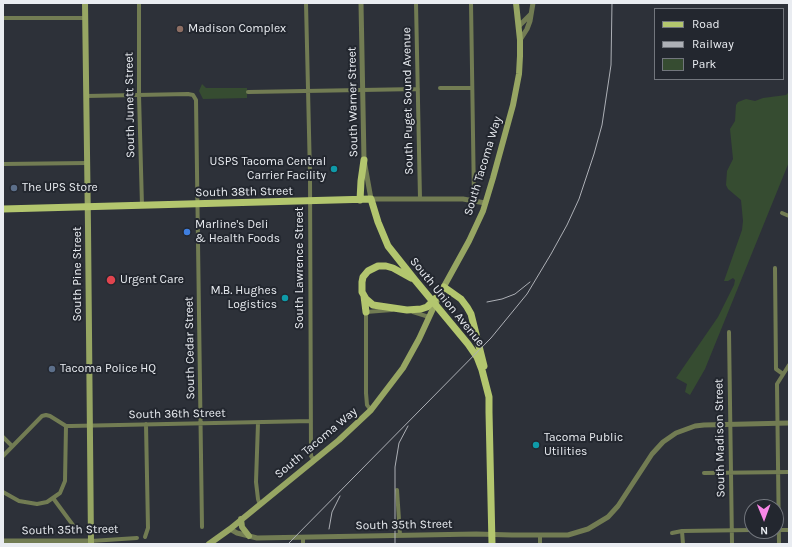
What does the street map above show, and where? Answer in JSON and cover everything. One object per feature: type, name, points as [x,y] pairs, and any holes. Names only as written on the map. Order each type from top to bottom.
[{"type":"main road","name":"South Pine Street","points":[[85,3],[91,542]]},
{"type":"main road","name":"South Tacoma Way","points":[[209,544],[230,529],[345,435],[371,410],[403,368],[442,290],[470,239],[485,203],[493,178],[514,100],[519,74],[520,40],[516,3]]},
{"type":"main road","points":[[360,200],[360,182],[364,160]]},
{"type":"main road","name":"South 38th Street","points":[[3,209],[310,202],[371,199]]},
{"type":"main road","name":"South Union Avenue","points":[[371,199],[378,222],[388,246],[477,357],[489,397],[492,544]]},
{"type":"main road","points":[[366,312],[362,287],[363,277],[368,271],[378,266],[386,266],[417,283]]},
{"type":"main road","points":[[364,296],[373,305],[406,310],[422,309],[427,307],[442,290],[460,299],[471,314],[480,350],[486,386]]},
{"type":"main road","points":[[241,519],[242,527],[249,536]]},
{"type":"street","name":"South Junett Street","points":[[139,3],[139,95],[142,206]]},
{"type":"street","name":"South Lawrence Street","points":[[306,3],[310,202],[311,456],[314,460]]},
{"type":"street","name":"South Warner Street","points":[[361,3],[364,160],[371,199]]},
{"type":"street","name":"South Puget Sound Avenue","points":[[416,3],[420,199]]},
{"type":"street","points":[[471,3],[474,200]]},
{"type":"street","points":[[520,40],[527,28],[533,3]]},
{"type":"street","points":[[518,26],[531,14]]},
{"type":"street","points":[[3,18],[85,18]]},
{"type":"street","points":[[440,88],[472,88]]},
{"type":"street","points":[[248,92],[418,89]]},
{"type":"street","name":"South Cedar Street","points":[[139,95],[186,94],[194,96],[196,100],[202,527]]},
{"type":"street","points":[[86,96],[139,95]]},
{"type":"street","points":[[3,164],[87,163]]},
{"type":"street","name":"South 38th Street","points":[[371,199],[464,199],[485,203]]},
{"type":"street","points":[[782,213],[789,216]]},
{"type":"street","points":[[775,268],[776,369],[783,374]]},
{"type":"street","points":[[371,410],[367,405],[366,393],[366,312],[406,310],[429,317]]},
{"type":"street","name":"South Madison Street","points":[[729,332],[732,544]]},
{"type":"street","points":[[778,499],[777,384],[789,366]]},
{"type":"street","points":[[3,456],[42,416],[50,416],[66,426],[65,481],[63,488],[54,498],[44,503],[25,503],[3,492]]},
{"type":"street","name":"South 36th Street","points":[[66,426],[311,421]]},
{"type":"street","points":[[258,423],[256,482],[260,504]]},
{"type":"street","points":[[730,424],[789,423]]},
{"type":"street","points":[[145,537],[148,528],[146,424]]},
{"type":"street","name":"South 35th Street","points":[[230,529],[237,534],[258,538],[492,534],[568,535],[594,526],[608,517],[618,506],[652,454],[668,439],[682,430],[695,426],[730,424]]},
{"type":"street","points":[[3,437],[12,446]]},
{"type":"street","points":[[704,473],[789,472]]},
{"type":"street","points":[[398,490],[400,535]]},
{"type":"street","points":[[54,498],[78,532]]},
{"type":"street","points":[[672,533],[682,531],[744,530]]},
{"type":"street","points":[[682,531],[683,544]]},
{"type":"street","points":[[540,535],[540,544]]},
{"type":"street","points":[[303,537],[303,544]]},
{"type":"street","name":"South 35th Street","points":[[3,541],[91,542],[137,538]]},
{"type":"green space","points":[[202,84],[206,88],[247,88],[247,98],[203,99],[199,91]]},
{"type":"green space","points":[[789,92],[789,162],[705,369],[690,395],[685,392],[687,384],[676,378],[718,317],[735,280],[733,278],[728,281],[724,281],[742,230],[743,221],[741,200],[728,189],[726,185],[727,171],[733,159],[730,129],[735,121],[736,105],[738,102],[746,99],[755,101],[763,98],[786,95]]},
{"type":"railway","points":[[288,544],[491,338],[527,294],[551,254],[579,199],[602,125],[611,65],[612,3]]},
{"type":"railway","points":[[487,302],[502,299],[515,294],[530,282]]},
{"type":"railway","points":[[395,544],[395,467],[399,443],[408,426]]},
{"type":"railway","points":[[329,529],[332,512],[340,496]]},
{"type":"place","name":"Madison Complex","points":[[180,29]]},
{"type":"place","name":"USPS Tacoma Central Carrier Facility","points":[[334,169]]},
{"type":"place","name":"The UPS Store","points":[[14,188]]},
{"type":"place","name":"Marline's Deli & Health Foods","points":[[187,232]]},
{"type":"place","name":"Urgent Care","points":[[111,280]]},
{"type":"place","name":"M.B. Hughes Logistics","points":[[285,298]]},
{"type":"place","name":"Tacoma Police HQ","points":[[52,369]]},
{"type":"place","name":"Tacoma Public Utilities","points":[[536,445]]}]
